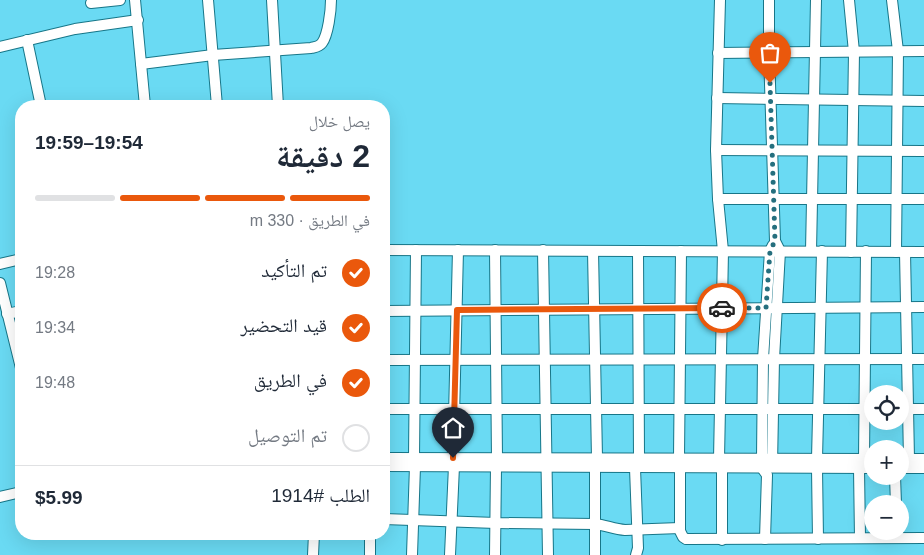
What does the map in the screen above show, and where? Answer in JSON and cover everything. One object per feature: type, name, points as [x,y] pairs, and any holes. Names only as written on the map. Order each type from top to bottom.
[{"type":"street","points":[[91,3],[120,0]]},
{"type":"street","points":[[135,0],[144,100]]},
{"type":"street","points":[[208,0],[216,100]]},
{"type":"street","points":[[272,0],[278,100]]},
{"type":"street","points":[[141,64],[212,55],[318,46],[322,43],[326,34],[332,0]]},
{"type":"street","points":[[720,0],[716,150],[723,251],[720,409],[722,540]]},
{"type":"street","points":[[765,539],[767,409],[763,359],[771,308],[775,251],[769,0]]},
{"type":"street","points":[[811,251],[816,0]]},
{"type":"street","points":[[849,0],[854,52],[851,252]]},
{"type":"street","points":[[892,0],[898,52],[896,199],[906,307],[905,385]]},
{"type":"street","points":[[0,47],[75,29],[138,20]]},
{"type":"street","points":[[27,40],[40,100]]},
{"type":"street","points":[[718,53],[924,51]]},
{"type":"street","points":[[717,98],[924,100]]},
{"type":"street","points":[[716,150],[924,151]]},
{"type":"street","points":[[718,198],[924,199]]},
{"type":"street","points":[[390,250],[924,252]]},
{"type":"street","points":[[412,555],[416,250]]},
{"type":"street","points":[[450,555],[458,250]]},
{"type":"street","points":[[495,250],[495,555]]},
{"type":"street","points":[[543,250],[548,555]]},
{"type":"street","points":[[593,250],[596,409],[595,555]]},
{"type":"street","points":[[636,555],[638,548],[637,463],[639,409],[638,251]]},
{"type":"street","points":[[681,251],[679,409],[681,534],[686,539],[722,540],[864,538]]},
{"type":"street","points":[[818,539],[817,463],[822,251]]},
{"type":"street","points":[[866,251],[864,359],[866,385]]},
{"type":"street","points":[[0,264],[15,260]]},
{"type":"street","points":[[0,283],[15,345]]},
{"type":"street","points":[[390,311],[924,307]]},
{"type":"street","points":[[767,409],[774,359],[771,308]]},
{"type":"street","points":[[7,314],[15,312]]},
{"type":"street","points":[[390,360],[924,359]]},
{"type":"street","points":[[390,409],[864,409]]},
{"type":"street","points":[[909,409],[924,409]]},
{"type":"street","points":[[390,459],[414,462],[720,463],[767,466],[864,462]]},
{"type":"street","points":[[909,459],[924,459]]},
{"type":"street","points":[[390,465],[414,462]]},
{"type":"street","points":[[909,468],[924,468]]},
{"type":"street","points":[[860,538],[864,477]]},
{"type":"street","points":[[0,497],[15,493]]},
{"type":"street","points":[[390,519],[595,524],[624,530],[680,528]]},
{"type":"street","points":[[909,536],[924,538]]},
{"type":"street","points":[[313,555],[314,540]]},
{"type":"street","points":[[370,540],[370,555]]},
{"type":"way so far","points":[[722,308],[766,308],[770,251],[775,241],[770,83]]},
{"type":"route","points":[[453,458],[457,310],[722,308]]}]
